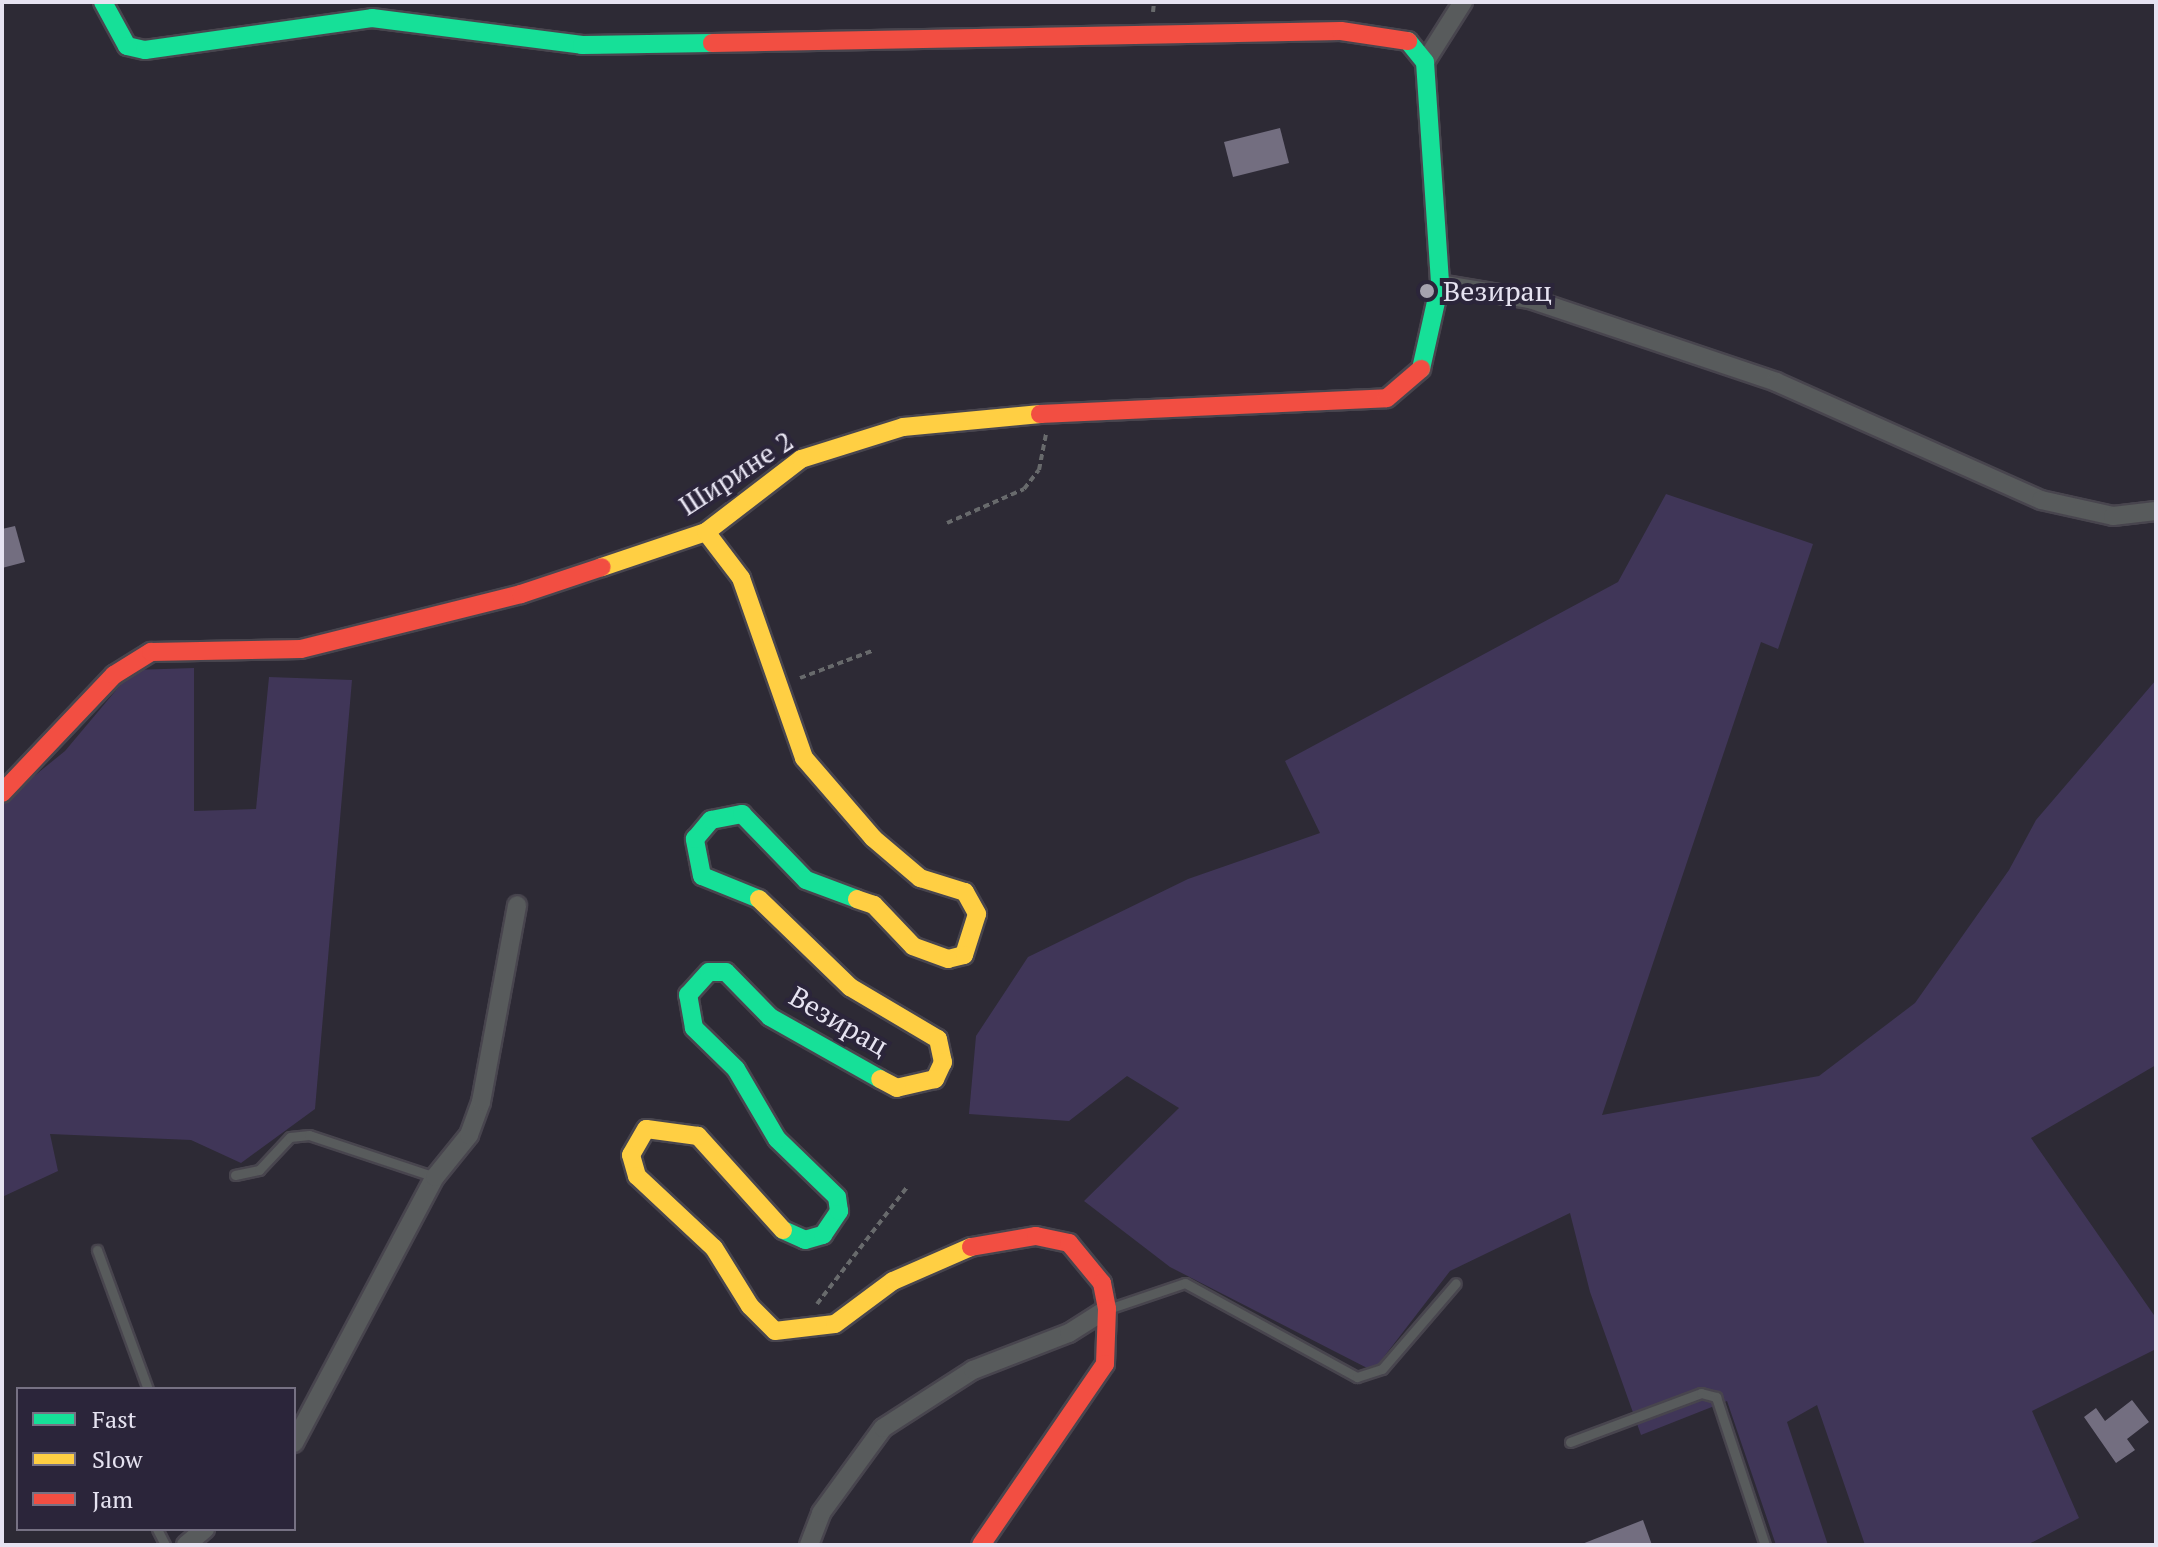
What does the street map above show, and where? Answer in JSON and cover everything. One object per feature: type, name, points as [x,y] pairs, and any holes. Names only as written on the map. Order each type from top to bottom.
[{"type":"street","points":[[103,2],[127,46],[145,50],[372,18],[582,45],[1341,31],[1405,38],[1425,62],[1463,2]]},
{"type":"street","name":"Ширине 2","points":[[2,793],[114,675],[151,652],[301,649],[521,594],[706,532],[801,459],[903,427],[1048,412],[1387,398],[1413,382],[1426,360],[1440,284],[1425,62]]},
{"type":"street","points":[[1440,284],[1530,299],[1776,382],[2041,500],[2113,516],[2156,511]]},
{"type":"street","name":"Везирац","points":[[706,532],[741,578],[804,758],[836,801],[920,878],[965,892],[977,914],[964,955],[948,959],[913,946],[874,905],[806,880],[742,814],[711,820],[695,839],[702,876],[768,903],[850,987],[938,1039],[943,1062],[935,1079],[897,1088],[770,1017],[726,972],[709,972],[692,988],[687,1010],[694,1028],[736,1069],[777,1139],[837,1197],[839,1211],[823,1235],[805,1240],[791,1235],[769,1221],[698,1136],[664,1124],[638,1139],[631,1155],[637,1176],[714,1248],[750,1306],[775,1331],[795,1333]]},
{"type":"street","points":[[296,1439],[435,1177],[469,1135],[481,1102],[517,905]]},
{"type":"street","points":[[795,1333],[835,1324],[893,1281],[947,1253],[1036,1236],[1069,1243],[1088,1261],[1107,1309],[1105,1364],[981,1545]]},
{"type":"street","points":[[809,1545],[821,1513],[883,1428],[973,1370],[1069,1333],[1107,1309]]},
{"type":"street","points":[[186,1545],[203,1531]]},
{"type":"lane","points":[[235,1175],[259,1170],[290,1137],[309,1135],[435,1177]]},
{"type":"lane","points":[[97,1250],[147,1387]]},
{"type":"lane","points":[[1107,1309],[1185,1283],[1357,1377],[1382,1369],[1456,1283]]},
{"type":"lane","points":[[1570,1442],[1701,1393],[1716,1397],[1765,1545]]},
{"type":"path","points":[[947,523],[1024,489],[1039,470],[1048,412]]},
{"type":"path","points":[[779,686],[872,651]]},
{"type":"path","points":[[795,1333],[908,1186]]},
{"type":"shaded area","points":[[1666,494],[1813,544],[1778,649],[1761,642],[1602,1115],[1819,1076],[1915,1003],[2009,870],[2036,820],[2156,680],[2156,1065],[2031,1138],[2156,1318],[2156,1349],[2032,1411],[2079,1518],[2027,1545],[1865,1545],[1817,1405],[1787,1422],[1828,1545],[1776,1545],[1727,1401],[1641,1435],[1590,1292],[1570,1213],[1450,1271],[1373,1371],[1170,1267],[1084,1201],[1179,1108],[1127,1076],[1069,1121],[969,1114],[976,1036],[1028,957],[1188,879],[1320,833],[1285,761],[1618,582]]},
{"type":"shaded area","points":[[194,668],[194,811],[256,809],[269,677],[352,680],[315,1109],[241,1163],[191,1140],[50,1134],[58,1171],[2,1197],[2,802],[65,751],[133,670]]},
{"type":"building","points":[[1280,128],[1289,163],[1233,177],[1224,142]]},
{"type":"building","points":[[15,526],[25,562],[2,568],[2,529]]},
{"type":"building","points":[[2132,1400],[2149,1422],[2127,1439],[2135,1450],[2116,1463],[2084,1417],[2096,1408],[2105,1421]]},
{"type":"building","points":[[1643,1520],[1652,1545],[1582,1545],[1582,1544]]},
{"type":"traffic: fast","points":[[103,2],[127,46],[145,50],[372,18],[582,45],[712,43]]},
{"type":"traffic: fast","points":[[1408,41],[1425,62],[1440,284],[1421,369]]},
{"type":"traffic: fast","points":[[759,899],[702,876],[695,839],[711,820],[742,814],[806,880],[857,899]]},
{"type":"traffic: fast","points":[[783,1230],[805,1240],[823,1235],[839,1211],[837,1197],[777,1139],[736,1069],[694,1028],[688,995],[709,972],[726,972],[770,1017],[880,1079]]},
{"type":"traffic: slow","points":[[602,567],[706,532],[801,459],[903,427],[1040,414]]},
{"type":"traffic: slow","points":[[706,532],[741,578],[804,758],[873,838],[920,878],[965,892],[977,914],[964,955],[948,959],[913,946],[874,905],[857,899]]},
{"type":"traffic: slow","points":[[759,899],[850,987],[938,1039],[943,1062],[935,1079],[897,1088],[880,1079]]},
{"type":"traffic: slow","points":[[783,1230],[698,1136],[646,1129],[631,1155],[637,1176],[714,1248],[750,1306],[775,1331],[835,1324],[893,1281],[971,1247]]},
{"type":"traffic: jam","points":[[712,43],[1341,31],[1408,41]]},
{"type":"traffic: jam","points":[[1040,414],[1387,398],[1421,369]]},
{"type":"traffic: jam","points":[[2,793],[114,675],[151,652],[301,649],[521,594],[602,567]]},
{"type":"traffic: jam","points":[[971,1247],[1036,1236],[1069,1243],[1102,1283],[1107,1309],[1105,1364],[981,1545]]},
{"type":"place","name":"Везирац","points":[[1427,291]]}]
